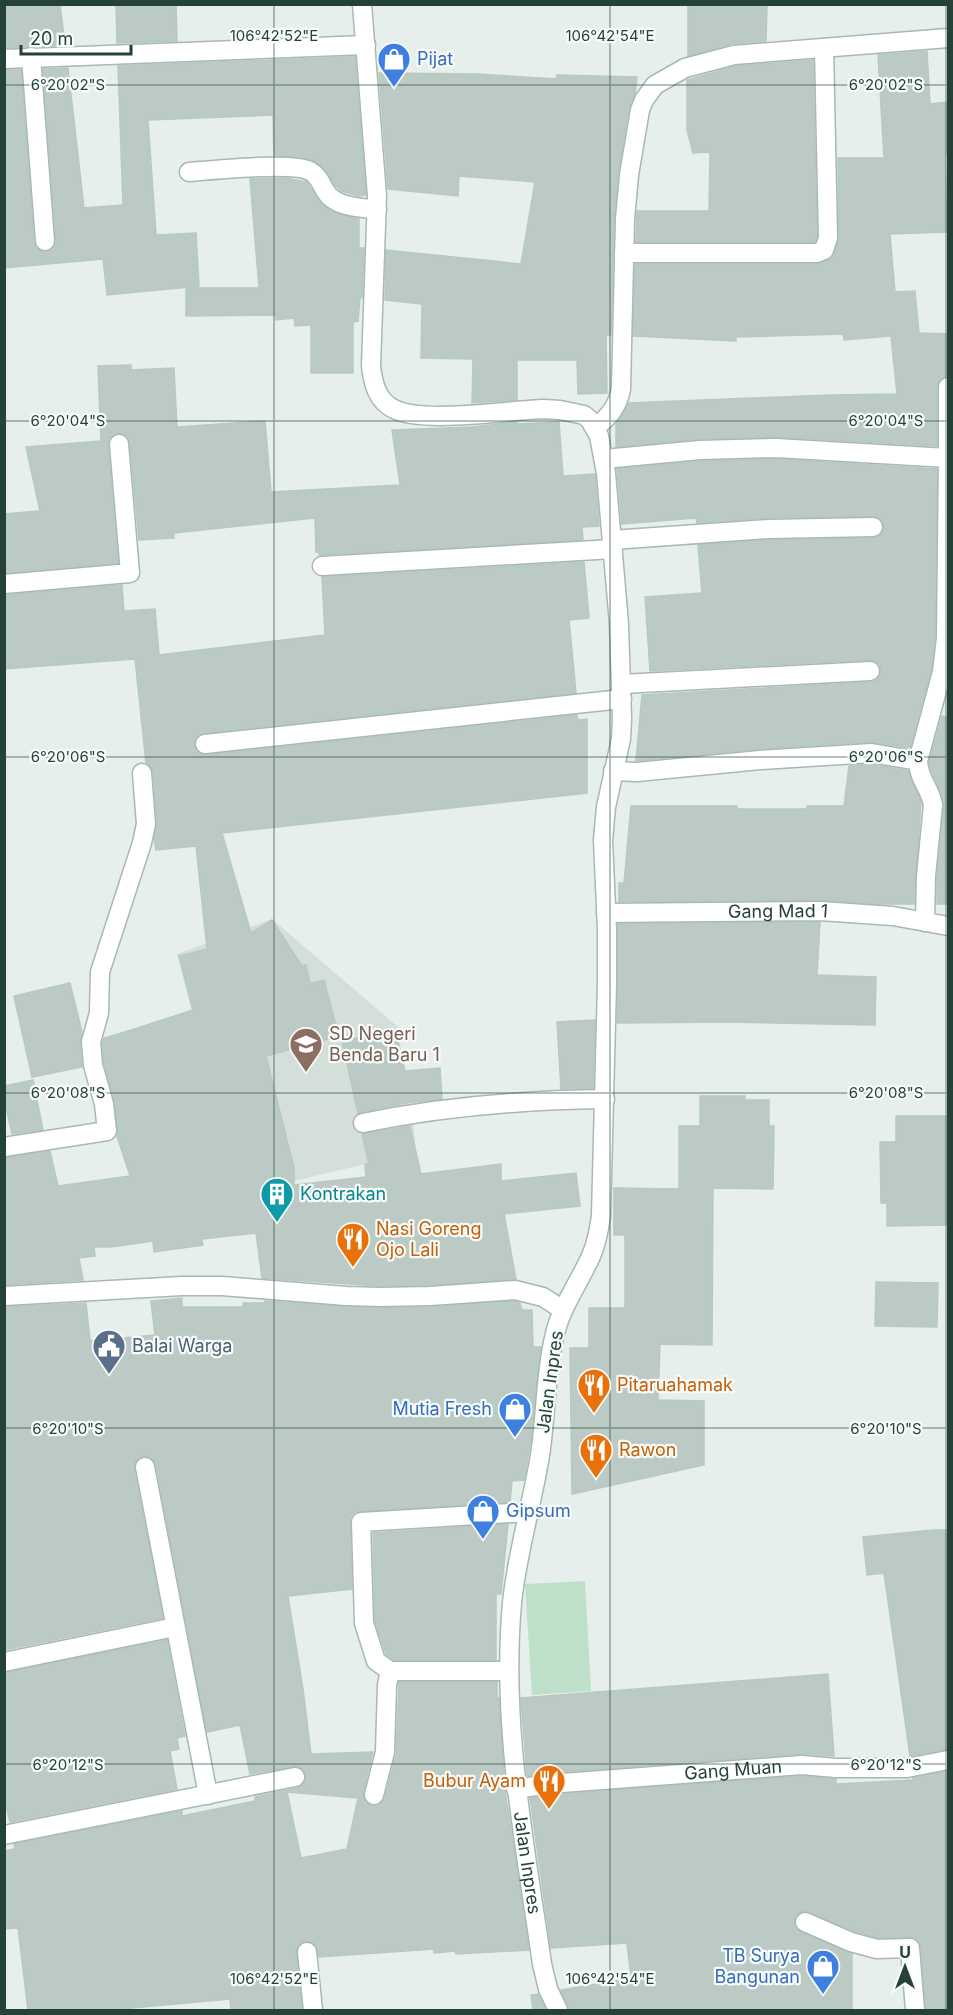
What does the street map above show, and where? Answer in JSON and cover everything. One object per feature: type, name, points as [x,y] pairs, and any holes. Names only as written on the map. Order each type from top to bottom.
[{"type":"street","points":[[362,4],[378,210],[371,366],[374,385],[388,405],[402,412],[420,416],[525,410],[560,410],[584,415],[600,436],[604,459],[622,691],[621,739],[606,807],[603,840],[606,913],[603,1201],[599,1230],[592,1253],[563,1310]]},
{"type":"street","points":[[595,427],[612,412],[621,389],[625,219],[634,140],[644,100],[654,85],[685,68],[713,60],[759,52],[948,38]]},
{"type":"street","points":[[4,59],[366,45]]},
{"type":"street","points":[[624,253],[817,253],[824,250],[828,238],[824,48]]},
{"type":"street","points":[[31,57],[45,241]]},
{"type":"street","points":[[189,172],[274,167],[302,168],[316,175],[327,194],[339,203],[378,210]]},
{"type":"street","points":[[925,922],[926,876],[933,804],[932,795],[919,772],[918,761],[940,708],[946,638],[948,387]]},
{"type":"street","points":[[4,584],[129,573],[119,444]]},
{"type":"street","points":[[604,459],[700,450],[776,448],[948,458]]},
{"type":"street","points":[[322,566],[612,544],[770,529],[873,527]]},
{"type":"street","points":[[205,744],[622,691],[870,671]]},
{"type":"street","points":[[613,771],[637,772],[760,760],[872,753],[918,761]]},
{"type":"street","points":[[4,1147],[107,1131],[104,1104],[93,1065],[91,1041],[99,1013],[100,972],[142,843],[146,824],[142,773]]},
{"type":"street","name":"Gang Mad 1","points":[[606,913],[820,911],[893,916],[948,926]]},
{"type":"street","points":[[363,1123],[408,1113],[561,1100],[605,1099]]},
{"type":"street","name":"Jalan Inpres","points":[[4,1296],[182,1286],[222,1286],[380,1297],[515,1290],[543,1297],[563,1310],[554,1338],[540,1456],[520,1549],[512,1602],[509,1671],[511,1743],[516,1789],[542,1964],[554,2007]]},
{"type":"street","points":[[145,1467],[208,1795]]},
{"type":"street","points":[[509,1671],[390,1671],[376,1661],[364,1623],[361,1522],[528,1512]]},
{"type":"street","points":[[4,1662],[176,1627]]},
{"type":"street","points":[[374,1795],[385,1752],[387,1685],[390,1671]]},
{"type":"street","name":"Gang Muan","points":[[516,1789],[549,1784],[802,1765],[836,1768],[907,1768],[948,1760]]},
{"type":"street","points":[[4,1835],[295,1777]]},
{"type":"street","points":[[805,1922],[851,1942],[876,1949],[910,1948],[915,2010]]},
{"type":"street","points":[[307,1952],[312,2010]]},
{"type":"shaded area","name":"SD Negeri Benda Baru 1","points":[[272,919],[397,1026],[413,1119],[416,1152],[239,1194],[177,954]]},
{"type":"green space","points":[[585,1581],[591,1691],[532,1695],[525,1584]]},
{"type":"building","points":[[4,4],[60,4],[65,45],[4,48]]},
{"type":"building","points":[[116,4],[176,4],[177,41],[117,43]]},
{"type":"building","points":[[688,4],[767,4],[766,41],[731,44],[688,56]]},
{"type":"building","points":[[927,51],[930,104],[948,102],[948,154],[945,154],[947,232],[890,234],[895,292],[915,291],[919,333],[948,334],[948,376],[942,378],[937,387],[937,446],[776,437],[700,439],[616,447],[616,424],[628,403],[897,394],[891,336],[844,340],[843,334],[736,337],[736,341],[633,336],[635,264],[817,264],[832,258],[839,238],[838,158],[884,158],[878,55]]},
{"type":"building","points":[[355,57],[366,195],[358,196],[341,191],[324,168],[313,160],[302,157],[274,156],[273,115],[148,120],[156,235],[196,233],[199,286],[107,295],[103,259],[4,268],[4,70],[21,70],[34,242],[36,248],[45,252],[52,250],[56,240],[43,69],[68,68],[84,208],[123,205],[118,66]]},
{"type":"building","points":[[813,60],[817,236],[815,242],[636,242],[637,211],[709,211],[710,152],[693,153],[687,130],[687,80],[736,66]]},
{"type":"building","points":[[379,73],[477,74],[556,79],[557,75],[637,77],[635,94],[629,108],[618,174],[614,219],[611,335],[606,335],[607,393],[578,394],[577,360],[517,360],[517,400],[472,403],[473,359],[421,358],[422,304],[385,300],[386,250],[521,264],[535,182],[459,176],[458,196],[388,189]]},
{"type":"building","points":[[286,178],[306,182],[322,204],[331,211],[359,219],[359,248],[364,248],[362,298],[360,298],[358,321],[353,322],[353,373],[311,373],[311,325],[295,326],[294,318],[276,320],[276,315],[186,316],[186,288],[259,288],[250,179]]},
{"type":"building","points":[[131,365],[131,370],[174,368],[177,427],[265,421],[271,492],[400,485],[392,430],[472,427],[517,422],[517,424],[559,422],[563,476],[595,474],[599,526],[582,527],[583,540],[319,555],[319,552],[316,552],[315,518],[174,533],[174,538],[139,540],[130,443],[124,434],[117,433],[109,439],[108,445],[118,563],[4,573],[4,514],[40,511],[26,447],[101,441],[98,366]]},
{"type":"building","points":[[776,459],[937,469],[935,637],[931,670],[910,748],[871,742],[759,749],[636,761],[642,695],[871,682],[880,676],[879,664],[869,660],[650,671],[645,597],[702,593],[698,545],[770,540],[873,538],[882,533],[884,526],[879,518],[873,516],[768,518],[697,523],[696,518],[622,524],[617,469],[701,461]]},
{"type":"building","points":[[584,562],[589,618],[569,620],[576,693],[204,733],[198,735],[194,745],[196,751],[206,755],[577,715],[578,720],[587,719],[587,793],[222,833],[251,933],[272,920],[302,966],[306,965],[310,984],[324,980],[339,1036],[266,1056],[294,1168],[294,1185],[366,1177],[365,1164],[369,1164],[362,1134],[410,1126],[421,1174],[501,1164],[501,1181],[576,1173],[580,1206],[504,1214],[516,1279],[380,1286],[262,1278],[256,1233],[202,1239],[203,1245],[154,1252],[153,1241],[94,1247],[95,1256],[79,1258],[83,1280],[4,1285],[4,1158],[50,1151],[58,1186],[130,1176],[117,1136],[115,1103],[104,1063],[102,1043],[104,1038],[193,1010],[179,956],[207,949],[196,846],[156,850],[154,839],[157,823],[153,772],[151,766],[146,763],[135,659],[4,669],[4,595],[122,585],[124,611],[155,609],[159,655],[325,635],[322,577]]},
{"type":"building","points":[[942,716],[948,717],[948,904],[937,904],[937,877],[944,806],[929,762]]},
{"type":"building","points":[[871,764],[908,771],[921,802],[914,904],[820,900],[619,902],[619,883],[624,883],[631,806],[737,806],[737,809],[807,809],[807,806],[844,806],[849,766]]},
{"type":"building","points":[[820,922],[817,975],[876,977],[875,1025],[729,1022],[617,1023],[618,924]]},
{"type":"building","points":[[70,983],[82,1032],[80,1043],[82,1067],[32,1077],[14,996]]},
{"type":"building","points":[[595,1020],[593,1088],[561,1089],[557,1022]]},
{"type":"building","points":[[395,1030],[405,1071],[440,1068],[442,1099],[405,1103],[358,1113],[342,1041]]},
{"type":"building","points":[[33,1080],[43,1130],[12,1134],[4,1099],[4,1086]]},
{"type":"building","points":[[700,1096],[745,1096],[745,1100],[769,1100],[769,1126],[774,1126],[773,1189],[713,1188],[712,1345],[660,1344],[658,1400],[704,1401],[704,1465],[572,1494],[570,1348],[589,1348],[589,1308],[625,1308],[625,1235],[614,1235],[614,1188],[679,1189],[679,1126],[700,1126]]},
{"type":"building","points":[[896,1116],[948,1116],[948,1225],[887,1226],[887,1203],[881,1203],[880,1142],[896,1142]]},
{"type":"building","points":[[876,1282],[938,1283],[937,1327],[875,1326]]},
{"type":"building","points":[[182,1298],[182,1307],[243,1307],[243,1303],[266,1303],[265,1301],[380,1308],[514,1301],[520,1303],[522,1310],[532,1310],[533,1347],[541,1347],[531,1439],[524,1480],[512,1481],[510,1502],[355,1512],[350,1522],[352,1589],[288,1596],[311,1754],[373,1752],[363,1793],[366,1803],[371,1806],[378,1806],[385,1798],[396,1755],[399,1682],[497,1682],[505,1790],[529,1950],[456,1954],[455,1951],[434,1953],[434,1949],[319,1957],[316,1945],[305,1941],[300,1943],[296,1953],[302,2010],[231,2010],[230,1999],[110,2010],[28,2010],[18,1928],[4,1929],[4,1851],[15,1849],[14,1844],[182,1811],[182,1816],[255,1801],[255,1797],[297,1788],[306,1780],[304,1770],[298,1766],[250,1774],[240,1725],[207,1732],[156,1465],[149,1457],[138,1458],[134,1469],[163,1618],[4,1650],[4,1307],[86,1303],[90,1341],[155,1335],[151,1301]],"holes":[[[287,1792],[358,1798],[347,1849],[301,1858]]]},
{"type":"building","points":[[508,1524],[501,1594],[496,1594],[496,1660],[394,1660],[386,1654],[375,1621],[373,1533]]},
{"type":"building","points":[[948,1530],[948,1749],[910,1756],[884,1573],[867,1575],[863,1537]]},
{"type":"building","points":[[167,1640],[185,1736],[177,1738],[179,1749],[170,1751],[177,1789],[10,1822],[4,1797],[4,1673]]},
{"type":"building","points":[[828,1674],[834,1756],[801,1754],[527,1776],[521,1698]]},
{"type":"building","points":[[948,1771],[948,2010],[926,2010],[921,1947],[916,1938],[878,1938],[804,1911],[795,1918],[796,1929],[852,1954],[852,2010],[569,2010],[561,1990],[631,1978],[627,1943],[551,1948],[530,1798],[802,1776],[836,1779],[836,1784],[913,1780],[913,1778]]},
{"type":"building","points":[[538,1994],[546,2010],[533,2010],[531,1995]]},
{"type":"place","name":"Pijat","points":[[394,88]]},
{"type":"place","name":"SD Negeri Benda Baru 1","points":[[306,1073]]},
{"type":"place","name":"Kontrakan","points":[[277,1223]]},
{"type":"place","name":"Nasi Goreng Ojo Lali","points":[[353,1268]]},
{"type":"place","name":"Balai Warga","points":[[109,1375]]},
{"type":"place","name":"Pitaruahamak","points":[[594,1414]]},
{"type":"place","name":"Mutia Fresh","points":[[515,1438]]},
{"type":"place","name":"Rawon","points":[[596,1479]]},
{"type":"place","name":"Gipsum","points":[[483,1540]]},
{"type":"place","name":"Bubur Ayam","points":[[549,1810]]},
{"type":"place","name":"TB Surya Bangunan","points":[[823,1995]]}]
